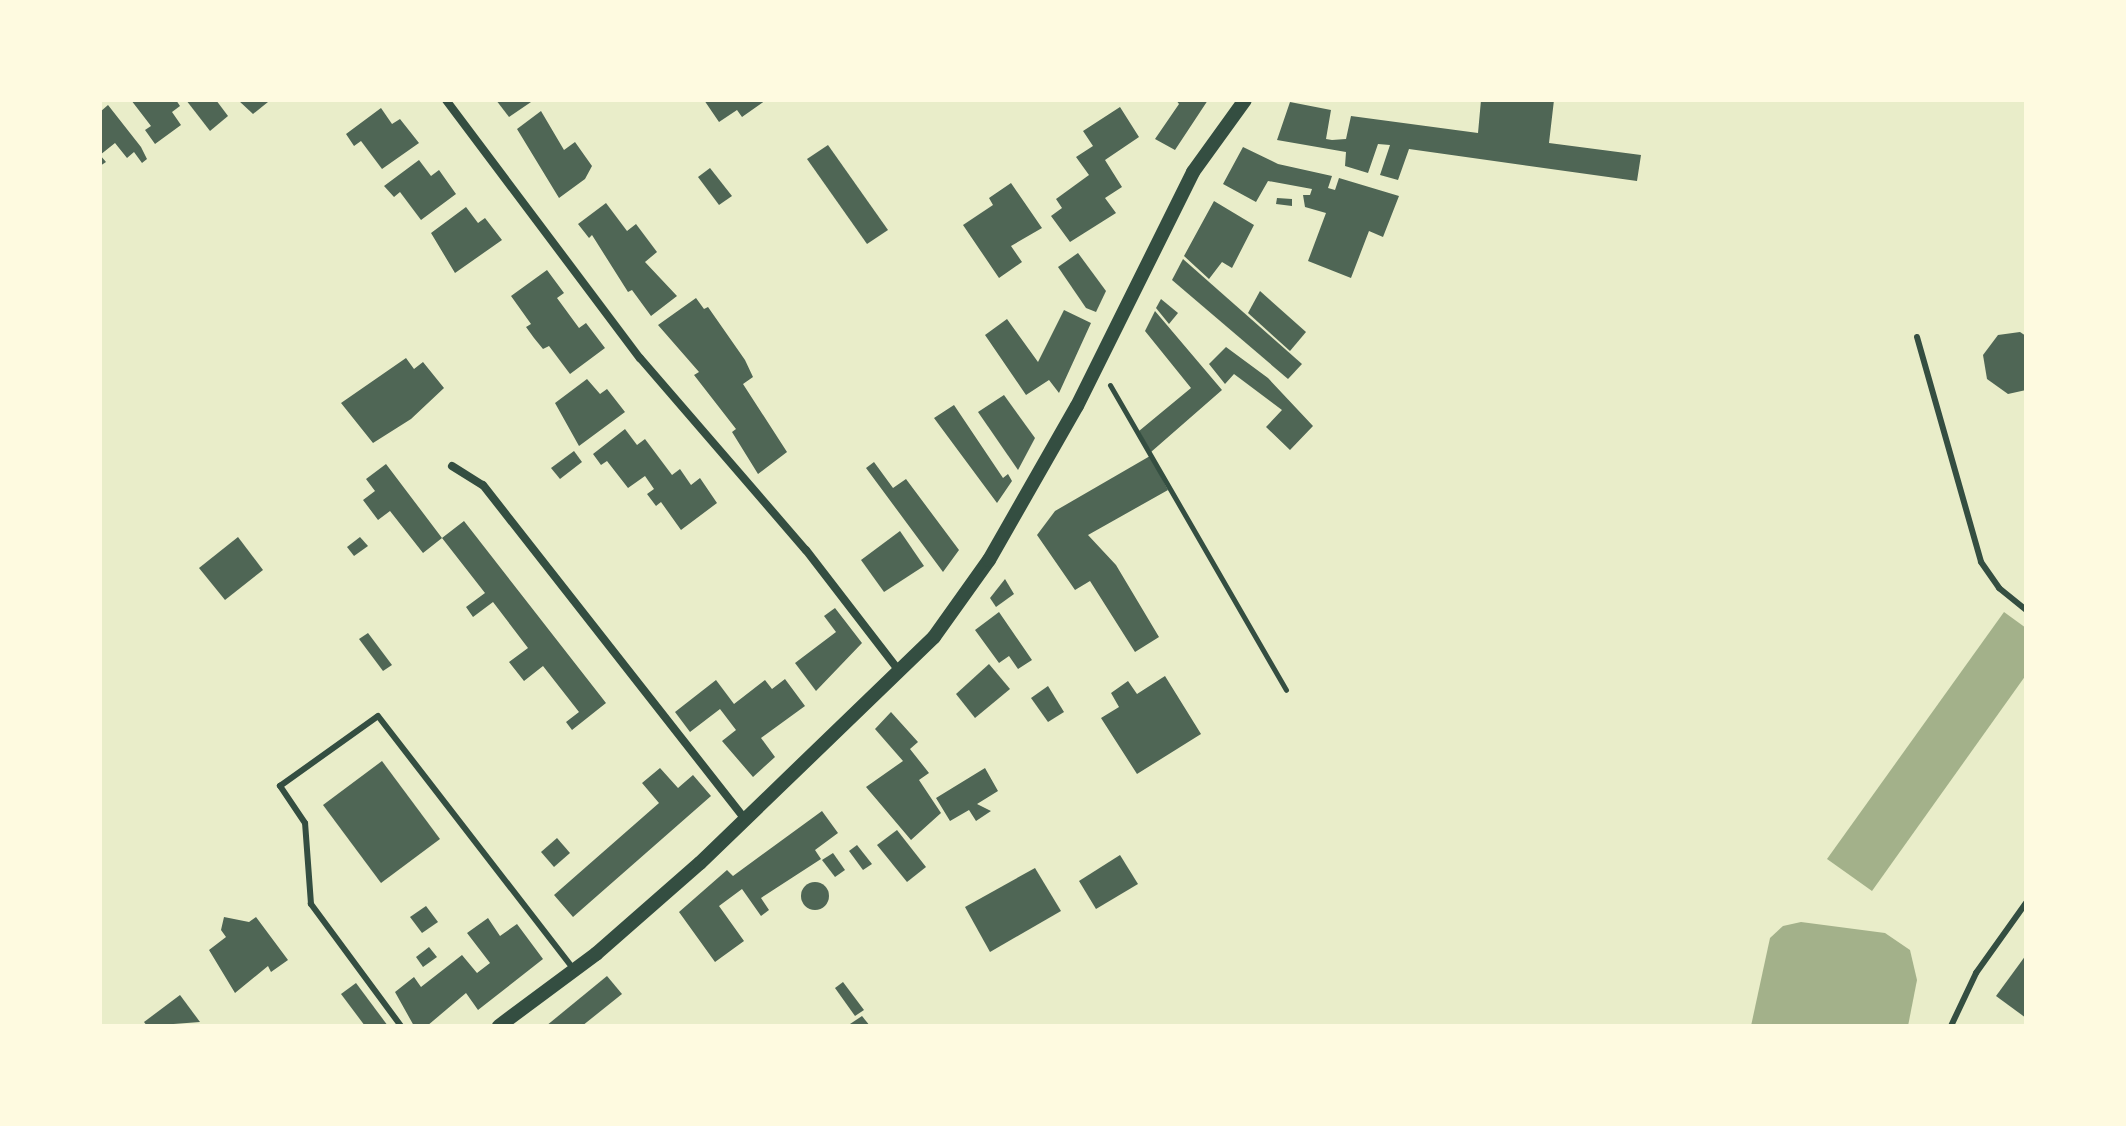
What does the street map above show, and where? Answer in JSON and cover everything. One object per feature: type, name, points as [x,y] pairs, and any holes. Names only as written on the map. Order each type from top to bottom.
[{"type":"street","points":[[446,100],[640,358],[730,458],[901,672]]},
{"type":"street","points":[[499,1026],[574,970],[747,821],[901,672],[979,578],[1097,363],[1193,172],[1245,100]]},
{"type":"street","points":[[452,466],[483,485],[747,821]]},
{"type":"lane","points":[[1917,337],[1981,562],[1999,588],[2026,610]]},
{"type":"lane","points":[[401,1026],[311,904],[305,823],[280,786],[378,716],[574,970]]},
{"type":"lane","points":[[1951,1026],[1976,973],[2026,903]]},
{"type":"path","points":[[1097,363],[1286,690]]},
{"type":"shaded area","points":[[2004,612],[2026,628],[2026,675],[1872,891],[1827,859]]},
{"type":"shaded area","points":[[1801,922],[1885,933],[1910,950],[1917,980],[1908,1026],[1751,1026],[1770,938],[1783,926]]},
{"type":"building","points":[[131,100],[176,100],[180,106],[172,112],[181,125],[155,144],[145,130],[151,126]]},
{"type":"building","points":[[186,100],[216,100],[228,116],[210,131]]},
{"type":"building","points":[[238,100],[266,100],[268,102],[253,114]]},
{"type":"building","points":[[496,100],[534,100],[509,117]]},
{"type":"building","points":[[704,100],[766,100],[742,117],[737,110],[719,122]]},
{"type":"building","points":[[1176,100],[1208,100],[1175,150],[1155,139],[1179,104]]},
{"type":"building","points":[[1481,100],[1554,100],[1549,143],[1641,155],[1637,181],[1409,149],[1398,180],[1380,175],[1390,145],[1378,144],[1368,173],[1345,166],[1346,152],[1277,140],[1290,102],[1331,110],[1326,139],[1332,140],[1346,139],[1351,116],[1478,133]]},
{"type":"building","points":[[108,105],[147,159],[142,163],[134,152],[127,158],[115,143],[100,155],[100,112]]},
{"type":"building","points":[[1120,107],[1139,137],[1105,160],[1122,187],[1105,198],[1116,213],[1070,242],[1051,216],[1062,208],[1056,199],[1089,175],[1076,157],[1093,146],[1083,131]]},
{"type":"building","points":[[381,108],[392,124],[400,119],[419,143],[382,169],[361,141],[354,146],[346,134]]},
{"type":"building","points":[[541,111],[564,150],[575,142],[592,166],[585,179],[559,198],[517,129]]},
{"type":"building","points":[[828,145],[888,230],[867,244],[807,159]]},
{"type":"building","points":[[1243,147],[1278,164],[1332,176],[1328,188],[1335,190],[1339,178],[1399,196],[1383,237],[1369,231],[1351,278],[1308,261],[1326,213],[1305,207],[1303,195],[1310,195],[1312,189],[1268,181],[1256,202],[1223,184]]},
{"type":"building","points":[[419,160],[431,176],[439,170],[456,194],[421,220],[400,192],[394,197],[384,186]]},
{"type":"building","points":[[710,168],[732,196],[719,205],[698,177]]},
{"type":"building","points":[[1011,183],[1042,228],[1011,246],[1022,262],[999,278],[963,225],[993,205],[989,198]]},
{"type":"building","points":[[1277,198],[1292,199],[1292,206],[1276,204]]},
{"type":"building","points":[[1214,201],[1254,225],[1232,268],[1222,262],[1209,279],[1184,256]]},
{"type":"building","points":[[606,203],[627,231],[636,224],[657,252],[645,262],[677,296],[651,316],[632,290],[628,292],[592,235],[589,238],[578,224]]},
{"type":"building","points":[[466,207],[478,223],[485,218],[502,240],[455,273],[431,233]]},
{"type":"building","points":[[1078,253],[1106,291],[1096,312],[1086,308],[1058,267]]},
{"type":"building","points":[[1183,259],[1302,364],[1288,379],[1172,280]]},
{"type":"building","points":[[547,270],[564,293],[557,298],[579,328],[586,323],[605,348],[570,374],[549,346],[543,349],[534,338],[526,327],[531,324],[511,296]]},
{"type":"building","points":[[1260,291],[1306,332],[1290,351],[1248,313]]},
{"type":"building","points":[[696,298],[704,309],[708,307],[745,360],[753,377],[743,384],[787,452],[758,474],[732,432],[736,429],[694,375],[699,372],[658,325]]},
{"type":"building","points":[[1161,299],[1178,313],[1169,324],[1156,308]]},
{"type":"building","points":[[1064,310],[1091,323],[1059,393],[1049,380],[1026,395],[985,335],[1007,319],[1038,362]]},
{"type":"building","points":[[1155,311],[1222,390],[1151,452],[1139,431],[1191,388],[1145,331]]},
{"type":"building","points":[[2020,332],[2026,336],[2026,390],[2008,394],[1987,379],[1983,355],[1998,335]]},
{"type":"building","points":[[1226,347],[1268,378],[1313,426],[1290,450],[1266,427],[1282,410],[1234,374],[1225,384],[1209,364]]},
{"type":"building","points":[[406,358],[414,369],[423,362],[444,388],[411,419],[373,443],[341,403]]},
{"type":"building","points":[[587,379],[600,394],[607,389],[625,412],[579,446],[555,403]]},
{"type":"building","points":[[1004,395],[1035,438],[1018,470],[978,412]]},
{"type":"building","points":[[954,405],[1003,478],[1008,474],[1012,481],[997,503],[934,418]]},
{"type":"building","points":[[625,429],[637,445],[645,439],[672,475],[680,469],[691,485],[700,478],[717,503],[681,530],[661,502],[656,506],[647,494],[654,489],[645,476],[628,488],[607,461],[601,465],[593,454]]},
{"type":"building","points":[[574,451],[582,462],[560,479],[551,468]]},
{"type":"building","points":[[1150,456],[1168,490],[1088,535],[1116,565],[1159,637],[1135,652],[1090,581],[1075,590],[1037,535],[1055,511]]},
{"type":"building","points":[[874,462],[893,488],[906,479],[959,550],[943,572],[866,468]]},
{"type":"building","points":[[386,464],[442,538],[423,553],[390,511],[378,520],[363,500],[375,491],[366,479]]},
{"type":"building","points":[[464,521],[606,703],[572,730],[566,722],[579,712],[543,666],[524,681],[509,662],[528,648],[493,602],[473,617],[466,607],[485,593],[442,538]]},
{"type":"building","points":[[900,531],[924,566],[884,592],[861,560]]},
{"type":"building","points":[[238,537],[263,570],[225,600],[199,568]]},
{"type":"building","points":[[360,537],[368,546],[354,556],[347,547]]},
{"type":"building","points":[[1005,579],[1014,594],[996,607],[990,598]]},
{"type":"building","points":[[835,608],[862,643],[816,691],[795,663],[836,632],[824,616]]},
{"type":"building","points":[[999,612],[1032,660],[1018,669],[1009,656],[999,663],[975,630]]},
{"type":"building","points":[[368,633],[392,665],[383,671],[359,639]]},
{"type":"building","points":[[989,664],[1010,689],[975,718],[956,694]]},
{"type":"building","points":[[1165,676],[1201,734],[1137,774],[1101,718],[1119,707],[1111,693],[1128,681],[1137,694]]},
{"type":"building","points":[[785,679],[805,706],[761,738],[775,757],[753,777],[722,741],[736,730],[720,709],[690,732],[675,712],[716,680],[734,704],[765,680],[772,689]]},
{"type":"building","points":[[1048,686],[1064,712],[1048,722],[1031,698]]},
{"type":"building","points":[[891,712],[918,742],[910,749],[929,773],[919,780],[941,813],[911,840],[866,787],[903,761],[875,729]]},
{"type":"building","points":[[382,761],[440,839],[381,883],[323,805]]},
{"type":"building","points":[[660,768],[678,788],[693,775],[711,796],[573,917],[554,895],[659,803],[642,783]]},
{"type":"building","points":[[985,768],[998,791],[977,804],[991,811],[976,821],[969,810],[950,821],[936,798]]},
{"type":"building","points":[[822,811],[838,833],[815,850],[821,859],[761,898],[769,910],[761,916],[742,889],[719,906],[744,941],[715,962],[679,912],[727,870],[733,876]]},
{"type":"building","points":[[897,830],[926,867],[907,882],[877,845]]},
{"type":"building","points":[[557,838],[570,853],[554,867],[541,852]]},
{"type":"building","points":[[857,845],[872,864],[863,870],[849,851]]},
{"type":"building","points":[[833,853],[845,870],[835,877],[822,860]]},
{"type":"building","points":[[1120,855],[1138,884],[1096,909],[1079,881]]},
{"type":"building","points":[[1035,868],[1061,911],[990,952],[965,907]]},
{"type":"building","points":[[815,882],[825,886],[829,896],[825,906],[815,910],[805,906],[801,896],[805,886]]},
{"type":"building","points":[[426,906],[438,922],[422,933],[410,917]]},
{"type":"building","points":[[224,917],[249,922],[256,917],[288,960],[271,972],[268,966],[235,993],[209,950],[226,937],[221,930]]},
{"type":"building","points":[[488,918],[500,936],[517,924],[543,959],[478,1010],[466,993],[427,1026],[414,1026],[395,992],[414,977],[421,987],[462,955],[477,973],[490,963],[467,933]]},
{"type":"building","points":[[429,947],[437,957],[423,967],[416,957]]},
{"type":"building","points":[[2026,955],[2026,1018],[1996,996]]},
{"type":"building","points":[[607,976],[622,994],[582,1026],[546,1026]]},
{"type":"building","points":[[843,982],[864,1010],[855,1016],[835,988]]},
{"type":"building","points":[[356,983],[388,1026],[365,1026],[341,994]]},
{"type":"building","points":[[180,995],[200,1022],[147,1026],[144,1022]]},
{"type":"building","points":[[862,1016],[870,1026],[847,1026]]}]
